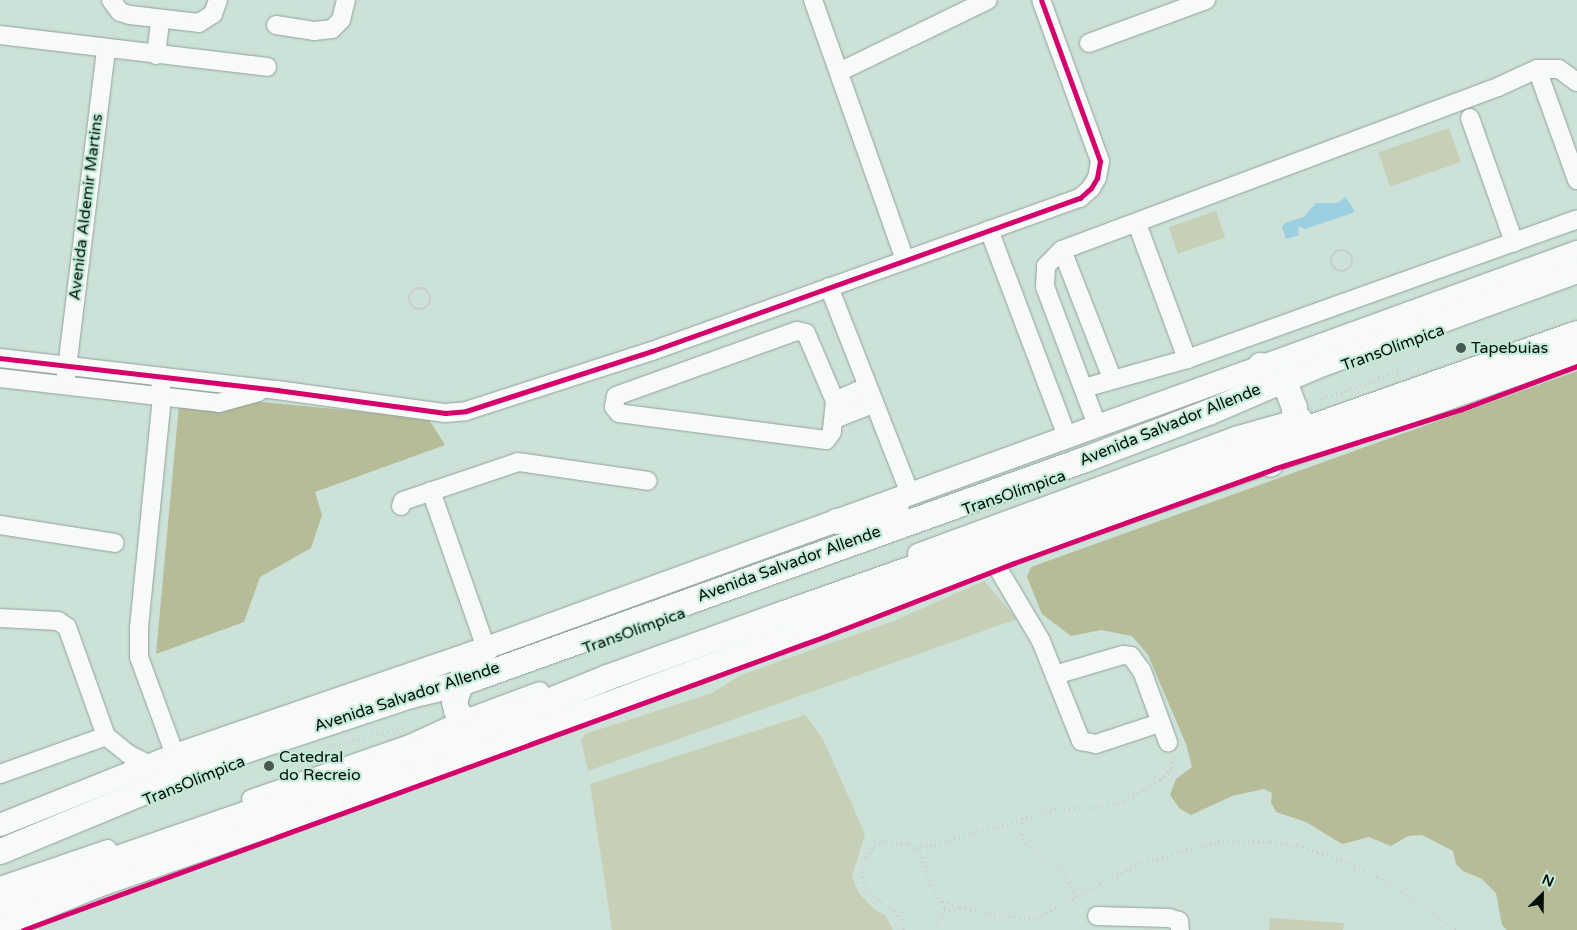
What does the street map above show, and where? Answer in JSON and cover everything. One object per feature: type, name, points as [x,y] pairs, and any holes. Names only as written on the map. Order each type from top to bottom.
[{"type":"highway","name":"Avenida Salvador Allende","points":[[0,851],[242,751],[410,695],[456,689],[1283,385],[1577,270]]},
{"type":"highway","points":[[0,901],[91,866],[414,755],[467,725],[607,677],[1292,426],[1377,406],[1577,333]]},
{"type":"highway","points":[[1260,364],[1283,385],[1292,426],[1270,464]]},
{"type":"highway","points":[[836,521],[864,518],[1064,460],[1082,460]]},
{"type":"highway","points":[[607,677],[630,676],[780,628],[810,628]]},
{"type":"highway","points":[[486,648],[464,671],[456,689],[456,710],[467,725],[499,743]]},
{"type":"main road","name":"Avenida Salvador Allende","points":[[0,826],[175,755],[486,648],[1260,364],[1577,252]]},
{"type":"main road","points":[[0,926],[98,886],[499,743],[993,560],[1270,464],[1577,353]]},
{"type":"street","points":[[111,0],[120,12],[160,20],[198,23],[213,14],[218,0]]},
{"type":"street","points":[[276,25],[314,31],[332,29],[341,20],[346,0]]},
{"type":"street","points":[[813,0],[905,260]]},
{"type":"street","points":[[838,72],[988,0]]},
{"type":"street","points":[[0,358],[160,379],[277,390],[445,414],[461,412],[652,350],[1080,198],[1091,188],[1100,168],[1041,0]]},
{"type":"street","points":[[1089,43],[1206,0]]},
{"type":"street","points":[[156,55],[160,20]]},
{"type":"street","points":[[0,35],[267,67]]},
{"type":"street","name":"Avenida Aldemir Martins","points":[[64,384],[106,48]]},
{"type":"street","points":[[1537,69],[1577,180]]},
{"type":"street","points":[[1097,424],[1044,277],[1050,260],[1062,250],[1489,90],[1537,69],[1559,69],[1577,82]]},
{"type":"street","points":[[1470,118],[1514,242]]},
{"type":"street","points":[[1084,388],[1112,378],[1187,359],[1577,219]]},
{"type":"street","points":[[1138,228],[1187,359]]},
{"type":"street","points":[[989,230],[1067,436]]},
{"type":"street","points":[[1062,250],[1112,378]]},
{"type":"street","name":"TransOlímpica","points":[[0,862],[218,770],[398,710],[1206,425],[1283,385],[1577,283]]},
{"type":"street","points":[[829,287],[866,387],[910,494]]},
{"type":"street","name":"TransOlímpica","points":[[0,886],[467,725],[1235,436],[1292,426],[1577,321]]},
{"type":"street","points":[[801,330],[806,333],[835,401],[835,419],[832,432],[826,440],[619,412],[613,403],[616,396],[801,330]]},
{"type":"street","points":[[0,378],[219,403],[277,390]]},
{"type":"street","points":[[160,379],[162,397],[139,629],[139,657],[175,755]]},
{"type":"street","points":[[835,401],[866,387]]},
{"type":"street","points":[[835,419],[874,404]]},
{"type":"street","points":[[401,506],[403,501],[518,462],[648,481]]},
{"type":"street","points":[[431,491],[486,648]]},
{"type":"street","points":[[0,525],[115,542]]},
{"type":"street","points":[[993,560],[1041,641],[1076,734],[1088,744],[1159,722]]},
{"type":"street","points":[[0,618],[58,621],[67,627],[106,736],[128,754],[150,765]]},
{"type":"street","points":[[1055,675],[1123,655],[1131,656],[1142,671],[1159,722],[1168,742]]},
{"type":"street","points":[[0,774],[106,736]]},
{"type":"street","points":[[1097,916],[1169,918],[1179,921],[1180,930]]},
{"type":"path","points":[[1344,249],[1350,253],[1353,259],[1350,269],[1339,272],[1333,267],[1331,260],[1334,253],[1344,249]]},
{"type":"path","points":[[418,289],[426,290],[431,300],[422,310],[412,308],[409,301],[412,292],[418,289]]},
{"type":"path","points":[[1317,400],[1402,370]]},
{"type":"path","points":[[329,747],[404,726]]},
{"type":"path","points":[[903,930],[901,920],[894,912],[866,892],[861,869],[869,852],[880,843],[892,840],[916,847],[935,845],[1059,808],[1103,807],[1142,792],[1172,768],[1175,759],[1168,742]]},
{"type":"path","points":[[1023,818],[1021,834],[1026,844],[1062,869],[1076,897]]},
{"type":"path","points":[[942,900],[960,908],[1033,920],[1138,864],[1193,846],[1218,842],[1271,842],[1303,847],[1350,863],[1389,883],[1458,930]]},
{"type":"path","points":[[924,858],[935,845]]},
{"type":"path","points":[[916,847],[924,858],[929,880],[942,900],[945,912],[935,930]]},
{"type":"path","points":[[945,912],[960,908]]},
{"type":"green space","points":[[1449,128],[1461,162],[1390,186],[1378,152]]},
{"type":"green space","points":[[1216,211],[1225,237],[1178,254],[1169,227]]},
{"type":"green space","points":[[1577,371],[1577,930],[1507,930],[1502,925],[1496,893],[1482,879],[1463,871],[1456,864],[1453,851],[1422,835],[1408,836],[1391,846],[1369,837],[1342,844],[1306,822],[1276,812],[1271,802],[1272,793],[1264,789],[1232,796],[1191,815],[1180,809],[1170,795],[1176,779],[1192,767],[1186,744],[1148,655],[1132,636],[1101,630],[1071,636],[1042,614],[1027,577],[1031,567]]},
{"type":"green space","points":[[180,394],[428,418],[445,445],[315,492],[322,515],[311,548],[260,577],[244,622],[156,654]]},
{"type":"green space","points":[[984,581],[1017,619],[588,771],[581,740],[585,734],[712,693],[741,675],[894,621]]},
{"type":"green space","points":[[805,715],[823,739],[865,834],[852,876],[858,892],[874,909],[886,916],[893,930],[612,930],[590,784]]},
{"type":"green space","points":[[1270,918],[1344,923],[1343,930],[1269,930]]},
{"type":"water","points":[[1346,197],[1355,212],[1305,229],[1298,226],[1299,235],[1286,239],[1282,227],[1285,223],[1304,217],[1316,203],[1337,203]]},
{"type":"cycle path","points":[[0,358],[277,390],[445,413],[466,411],[652,351],[1080,198],[1091,188],[1097,178],[1100,161],[1041,0]]},
{"type":"cycle path","points":[[23,930],[826,636],[1014,563],[1273,469],[1462,409],[1577,366]]},
{"type":"place","name":"Tapebuias","points":[[1461,348]]},
{"type":"place","name":"Catedral do Recreio","points":[[269,766]]}]
